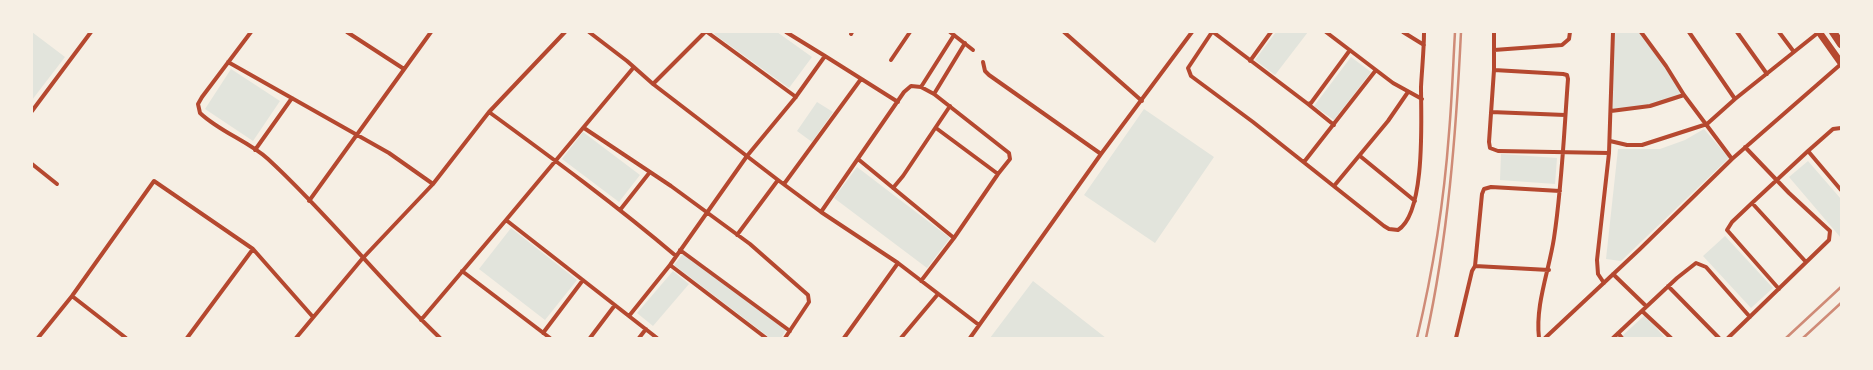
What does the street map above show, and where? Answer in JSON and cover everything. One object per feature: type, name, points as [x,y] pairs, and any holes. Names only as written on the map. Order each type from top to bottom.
[{"type":"main road","points":[[1833,32],[1841,44]]},
{"type":"street","points":[[32,111],[91,32]]},
{"type":"street","points":[[251,32],[202,97],[198,108],[204,117],[266,158],[309,201],[362,260],[440,338]]},
{"type":"street","points":[[348,32],[404,69]]},
{"type":"street","points":[[309,201],[431,32]]},
{"type":"street","points":[[296,338],[362,260],[433,184],[489,112],[565,32]]},
{"type":"street","points":[[589,32],[634,67],[653,84],[778,180],[821,212],[898,263],[979,325]]},
{"type":"street","points":[[653,84],[706,32],[796,97]]},
{"type":"street","points":[[786,32],[898,102]]},
{"type":"street","points":[[891,60],[910,32]]},
{"type":"street","points":[[950,32],[973,50]]},
{"type":"street","points":[[1064,32],[1142,101]]},
{"type":"street","points":[[970,338],[1101,154],[1192,32]]},
{"type":"street","points":[[1334,124],[1213,32],[1190,62],[1188,72],[1389,229],[1398,230],[1403,227],[1407,221],[1415,201],[1420,164],[1424,32]]},
{"type":"street","points":[[1250,61],[1271,32]]},
{"type":"street","points":[[1326,32],[1393,83],[1422,99]]},
{"type":"street","points":[[1404,32],[1424,45]]},
{"type":"street","points":[[1494,32],[1494,70],[1490,148],[1498,151],[1609,153]]},
{"type":"street","points":[[1494,50],[1562,46],[1568,39],[1570,32]]},
{"type":"street","points":[[1604,283],[1598,274],[1597,260],[1610,141],[1613,32]]},
{"type":"street","points":[[1641,32],[1666,66],[1684,95],[1732,159]]},
{"type":"street","points":[[1689,32],[1735,99]]},
{"type":"street","points":[[1737,32],[1767,74]]},
{"type":"street","points":[[1779,32],[1794,52]]},
{"type":"street","points":[[1545,338],[1732,159],[1841,64],[1819,32],[1735,99],[1707,124],[1642,145],[1627,145],[1610,141]]},
{"type":"street","points":[[921,87],[954,35]]},
{"type":"street","points":[[934,94],[965,43]]},
{"type":"street","points":[[1308,104],[1311,103],[1350,50]]},
{"type":"street","points":[[629,316],[670,265],[747,156],[796,97],[825,56]]},
{"type":"street","points":[[228,62],[389,152],[433,184]]},
{"type":"street","points":[[984,62],[985,71],[989,75],[1101,154]]},
{"type":"street","points":[[421,320],[634,67]]},
{"type":"street","points":[[1304,162],[1376,70]]},
{"type":"street","points":[[1494,70],[1567,75],[1560,191],[1549,270],[1538,318],[1539,338]]},
{"type":"street","points":[[784,184],[861,79]]},
{"type":"street","points":[[821,212],[898,102],[911,86],[921,87],[934,94],[1009,153],[1010,159],[954,238],[921,281]]},
{"type":"street","points":[[1334,186],[1360,156],[1408,92]]},
{"type":"street","points":[[1611,111],[1650,106],[1684,95]]},
{"type":"street","points":[[255,150],[292,98]]},
{"type":"street","points":[[893,188],[950,106]]},
{"type":"street","points":[[489,112],[620,210],[676,256]]},
{"type":"street","points":[[1491,112],[1565,116]]},
{"type":"street","points":[[584,128],[708,213],[737,235],[808,295],[809,302],[785,338]]},
{"type":"street","points":[[936,128],[998,174]]},
{"type":"street","points":[[1779,289],[1727,230],[1732,222],[1833,129],[1841,128]]},
{"type":"street","points":[[1728,338],[1829,240],[1830,231],[1745,147]]},
{"type":"street","points":[[1808,152],[1841,190]]},
{"type":"street","points":[[1360,156],[1415,201]]},
{"type":"street","points":[[858,160],[954,238]]},
{"type":"street","points":[[32,164],[57,184]]},
{"type":"street","points":[[620,210],[650,172]]},
{"type":"street","points":[[737,235],[778,180]]},
{"type":"street","points":[[38,338],[72,296],[154,181],[253,249],[313,317]]},
{"type":"street","points":[[1456,338],[1472,271],[1475,266],[1482,194],[1484,189],[1491,187],[1560,191]]},
{"type":"street","points":[[1752,203],[1806,262]]},
{"type":"street","points":[[506,220],[657,338]]},
{"type":"street","points":[[187,338],[253,249]]},
{"type":"street","points":[[680,250],[790,331]]},
{"type":"street","points":[[844,338],[898,263]]},
{"type":"street","points":[[1614,338],[1646,306],[1692,265],[1702,264],[1706,267],[1750,317]]},
{"type":"street","points":[[670,265],[766,338]]},
{"type":"street","points":[[1475,266],[1549,270]]},
{"type":"street","points":[[462,271],[550,338]]},
{"type":"street","points":[[1613,274],[1646,306]]},
{"type":"street","points":[[544,333],[583,280]]},
{"type":"street","points":[[1668,286],[1719,338]]},
{"type":"street","points":[[901,338],[938,294]]},
{"type":"street","points":[[72,296],[126,338]]},
{"type":"street","points":[[590,338],[615,305]]},
{"type":"street","points":[[1642,310],[1671,338]]},
{"type":"street","points":[[639,338],[646,329]]},
{"type":"street","points":[[1618,333],[1622,338]]},
{"type":"shaded area","points":[[32,32],[65,57],[32,100]]},
{"type":"shaded area","points":[[716,32],[777,32],[812,57],[789,88],[714,34]]},
{"type":"shaded area","points":[[1276,32],[1308,32],[1275,75],[1255,60]]},
{"type":"shaded area","points":[[1613,32],[1639,32],[1684,95],[1666,102],[1611,111]]},
{"type":"shaded area","points":[[1351,57],[1371,72],[1334,120],[1314,106]]},
{"type":"shaded area","points":[[231,69],[280,101],[253,141],[205,109]]},
{"type":"shaded area","points":[[817,102],[833,112],[812,142],[797,131]]},
{"type":"shaded area","points":[[1144,109],[1214,157],[1155,243],[1084,195]]},
{"type":"shaded area","points":[[1704,129],[1729,158],[1621,261],[1606,259],[1618,149],[1660,149],[1685,140]]},
{"type":"shaded area","points":[[583,132],[640,175],[619,202],[562,159]]},
{"type":"shaded area","points":[[1501,154],[1557,158],[1555,184],[1500,180]]},
{"type":"shaded area","points":[[1808,161],[1841,199],[1841,238],[1789,177]]},
{"type":"shaded area","points":[[857,167],[950,238],[927,268],[834,198]]},
{"type":"shaded area","points":[[511,228],[577,280],[545,320],[479,269]]},
{"type":"shaded area","points":[[1725,236],[1773,288],[1751,308],[1703,256]]},
{"type":"shaded area","points":[[683,254],[786,330],[781,338],[770,338],[674,265]]},
{"type":"shaded area","points":[[673,271],[689,284],[653,326],[637,313]]},
{"type":"shaded area","points":[[1033,281],[1106,338],[990,338]]},
{"type":"shaded area","points":[[1645,315],[1665,338],[1625,338],[1622,336]]},
{"type":"railway","points":[[1417,338],[1433,262],[1441,210],[1447,159],[1455,32]]},
{"type":"railway","points":[[1426,338],[1434,300],[1450,186],[1457,109],[1461,32]]},
{"type":"railway","points":[[1786,338],[1841,287]]},
{"type":"railway","points":[[1803,338],[1841,303]]}]
